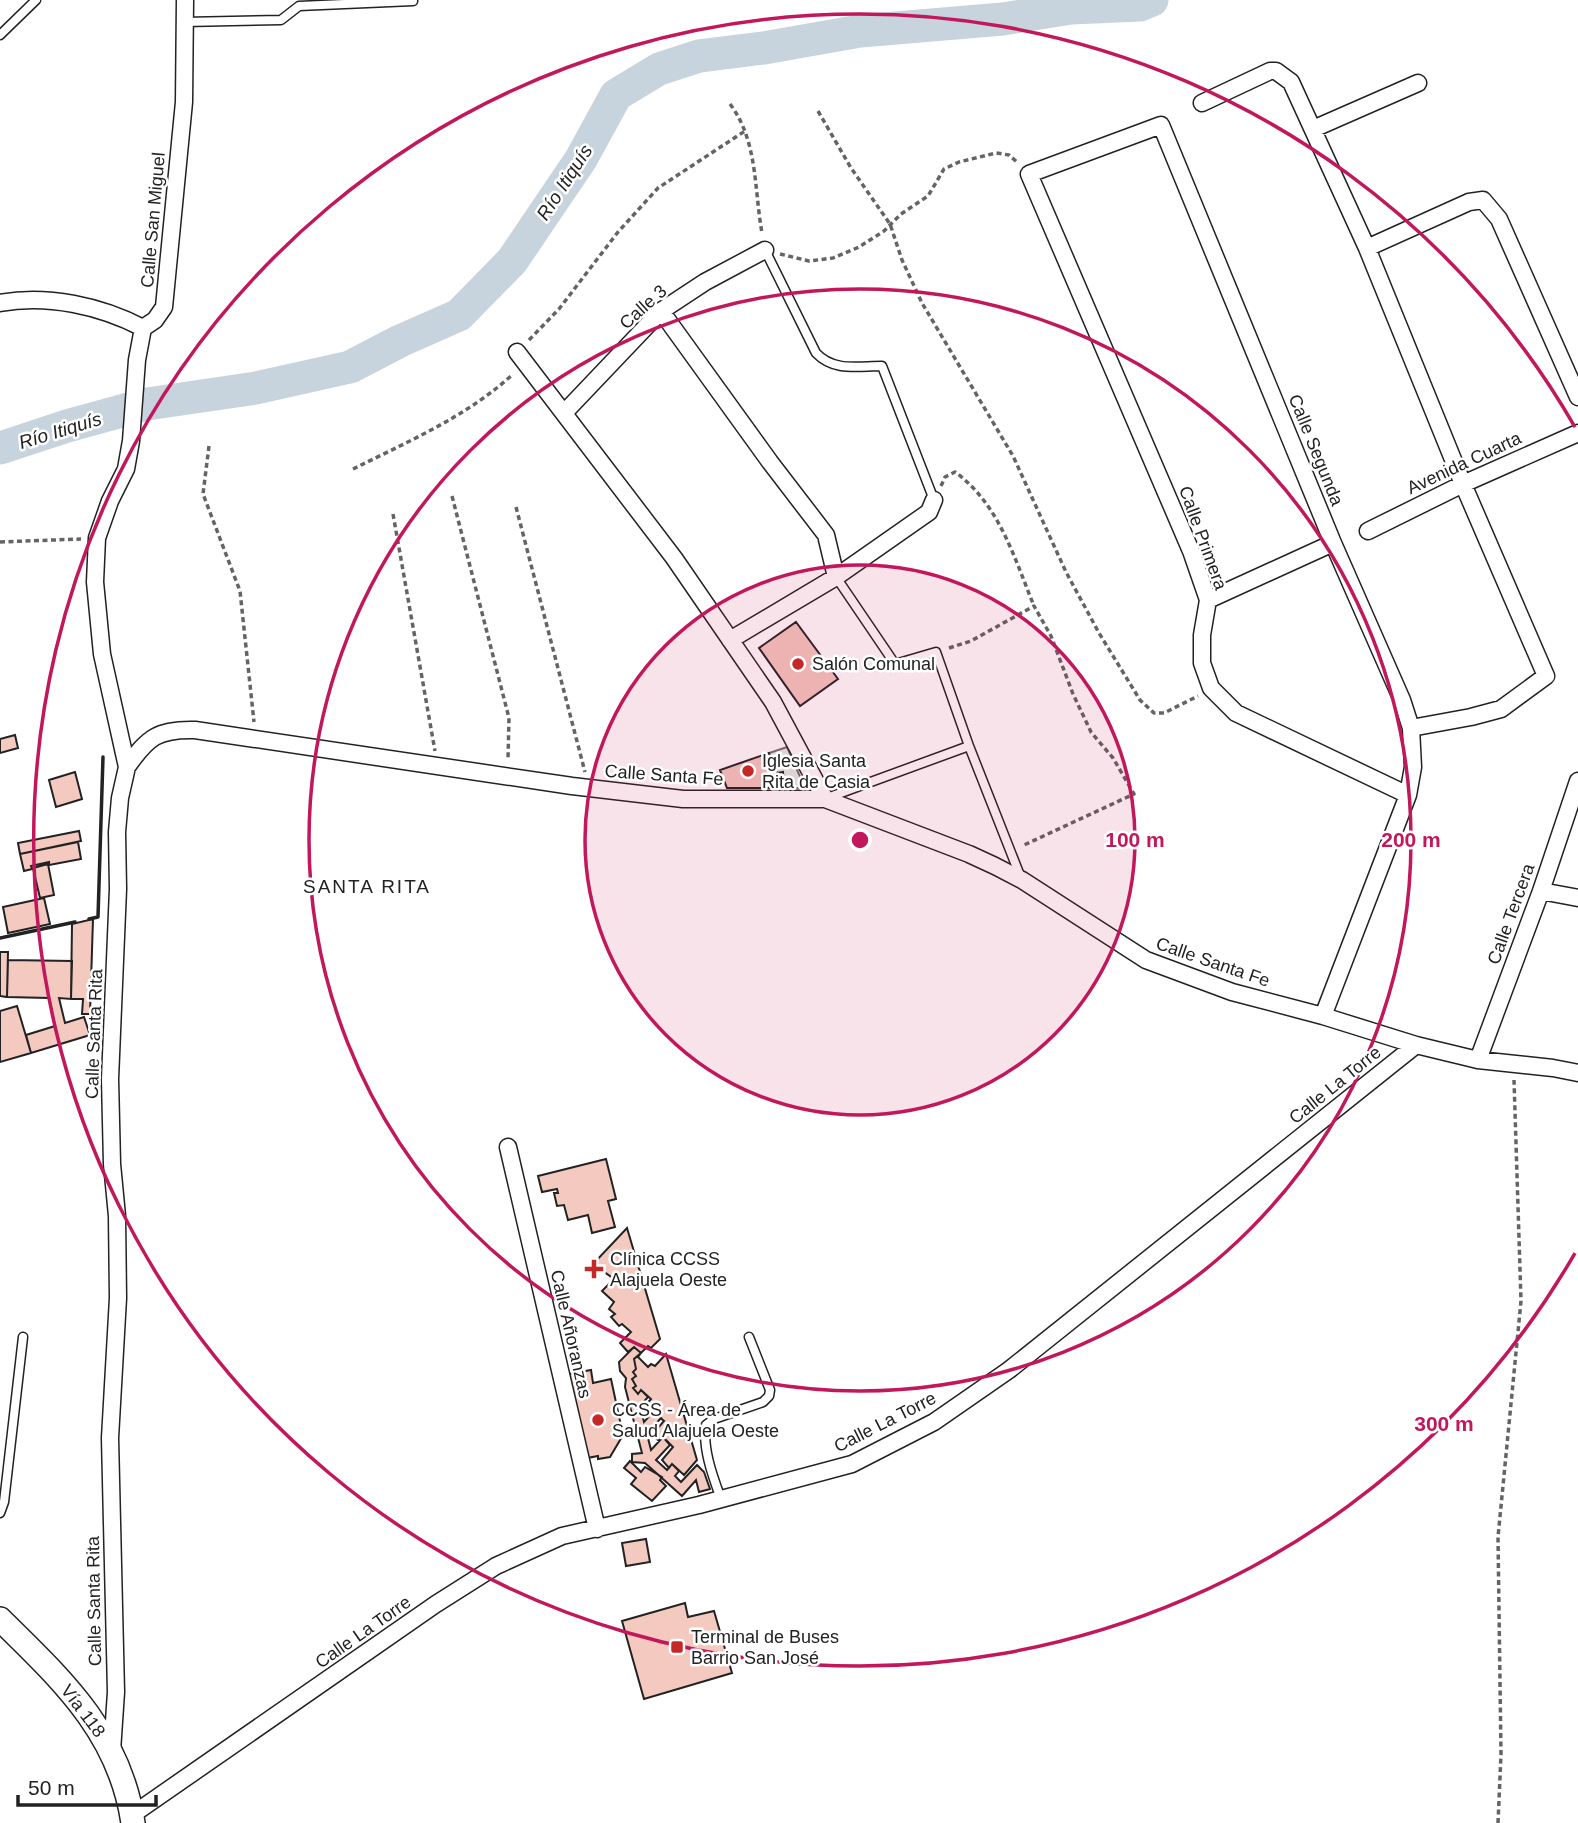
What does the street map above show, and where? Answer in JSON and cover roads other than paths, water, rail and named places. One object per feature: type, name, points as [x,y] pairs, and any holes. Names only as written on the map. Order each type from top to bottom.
[{"type":"main road","name":"Vía 118","points":[[0,1619],[44,1662],[79,1702],[112,1751],[119,1766],[132,1819]]},
{"type":"street","name":"Calle San Miguel","points":[[143,328],[155,320],[164,307],[184,102],[185,0]]},
{"type":"street","points":[[1202,103],[1270,71],[1276,71],[1291,82],[1367,248],[1463,484],[1546,676],[1501,709],[1411,728]]},
{"type":"street","points":[[1312,129],[1418,83]]},
{"type":"street","name":"Calle Primera","points":[[1161,125],[1029,174],[1191,551],[1208,600],[1202,635],[1202,663],[1212,688],[1236,713],[1408,795]]},
{"type":"street","name":"Calle Segunda","points":[[1161,125],[1333,543],[1402,700],[1411,728],[1413,767],[1408,795]]},
{"type":"street","points":[[1367,248],[1469,202],[1483,200],[1499,219],[1578,397]]},
{"type":"street","name":"Calle 3","points":[[564,413],[661,311],[705,282],[765,250]]},
{"type":"street","points":[[0,303],[11,300],[54,301],[117,314],[143,328]]},
{"type":"street","points":[[661,311],[826,535],[836,577]]},
{"type":"street","name":"Calle Santa Rita","points":[[112,1751],[116,1692],[110,1438],[118,1298],[110,1079],[118,889],[117,832],[120,798],[127,767],[102,654],[95,582],[97,538],[110,501],[126,469],[131,441],[137,360],[143,328]]},
{"type":"street","points":[[522,357],[674,558],[773,702],[825,799]]},
{"type":"street","name":"Avenida Cuarta","points":[[1368,531],[1463,484],[1578,433]]},
{"type":"street","points":[[730,640],[836,577],[929,512],[934,500]]},
{"type":"street","points":[[1208,600],[1333,543]]},
{"type":"street","name":"Calle Santa Fe","points":[[127,767],[140,748],[154,736],[165,731],[195,730],[438,767],[683,799],[825,799],[969,854],[1021,880],[1146,960],[1233,992],[1416,1045]]},
{"type":"street","name":"Calle Tercera","points":[[1478,1060],[1541,891],[1578,781]]},
{"type":"street","points":[[1323,1016],[1408,795]]},
{"type":"street","points":[[1541,891],[1578,898]]},
{"type":"street","points":[[1416,1045],[1478,1060],[1578,1073]]},
{"type":"street","name":"Calle La Torre","points":[[132,1819],[436,1604],[496,1566],[562,1536],[722,1499],[852,1464],[934,1422],[1009,1370],[1416,1045]]},
{"type":"street","name":"Calle Añoranzas","points":[[508,1147],[597,1529]]},
{"type":"lane","points":[[0,35],[36,0]]},
{"type":"lane","points":[[184,22],[281,20],[299,6],[413,1]]},
{"type":"lane","points":[[765,250],[816,354],[825,363],[840,367],[882,366],[934,500]]},
{"type":"lane","points":[[836,577],[895,664],[936,652],[1021,880]]},
{"type":"lane","points":[[825,799],[969,746]]},
{"type":"lane","points":[[0,1513],[4,1502],[23,1337]]},
{"type":"lane","points":[[722,1499],[704,1436],[706,1425],[714,1419],[763,1402],[769,1396],[770,1390],[750,1337]]},
{"type":"waterway","name":"Río Itiquís","points":[[0,448],[147,404],[256,388],[350,367],[459,315],[512,261],[581,159],[616,95],[659,69],[699,56],[860,31],[1003,19],[1071,8],[1140,5],[1152,0]]},
{"type":"place","name":"Salón Comunal","points":[[798,664]]},
{"type":"place","name":"Iglesia Santa Rita de Casia","points":[[748,771]]},
{"type":"place","name":"Clínica CCSS Alajuela Oeste","points":[[594,1269]]},
{"type":"place","name":"CCSS - Área de Salud Alajuela Oeste","points":[[598,1420]]},
{"type":"place","name":"Terminal de Buses Barrio San José","points":[[677,1647]]},
{"type":"district","name":"SANTA RITA","points":[[367,886]]}]
